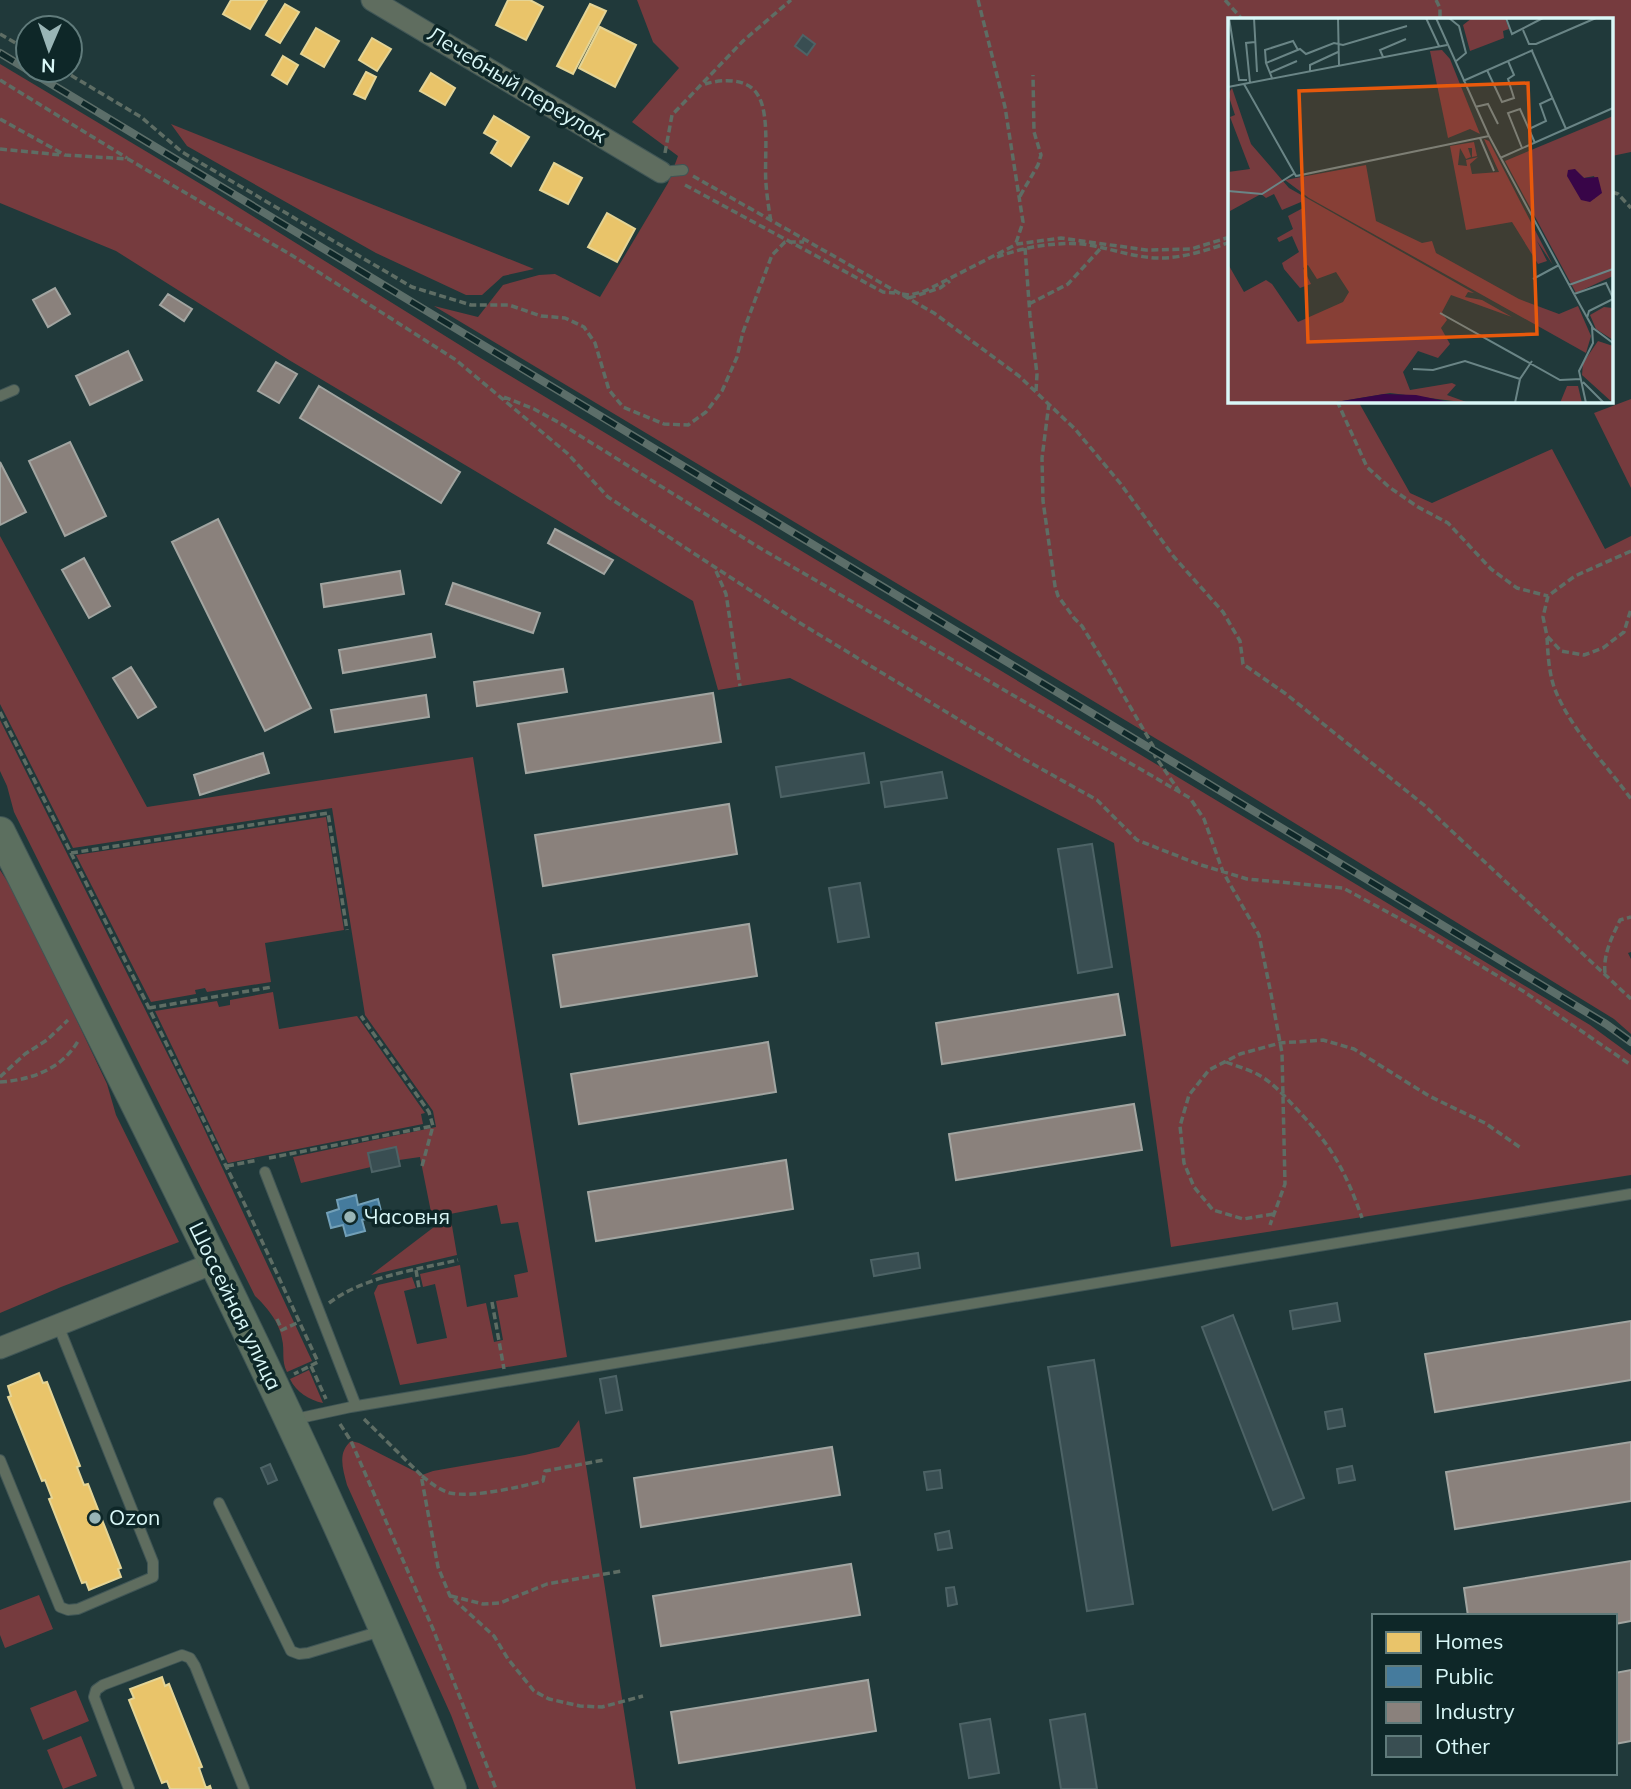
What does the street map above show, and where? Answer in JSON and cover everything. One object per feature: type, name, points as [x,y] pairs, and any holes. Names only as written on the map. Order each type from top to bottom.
[{"type":"main road","name":"Шоссейная улица","points":[[0,832],[291,1420],[451,1789]]},
{"type":"street","name":"Лечебный переулок","points":[[372,0],[661,172]]},
{"type":"street","points":[[0,1348],[214,1263]]},
{"type":"lane","points":[[661,172],[683,170]]},
{"type":"lane","points":[[0,396],[14,390]]},
{"type":"lane","points":[[265,1172],[354,1407]]},
{"type":"lane","points":[[291,1420],[506,1381],[1631,1194]]},
{"type":"lane","points":[[1,1464],[61,1607],[68,1610],[78,1609],[153,1577],[153,1562],[58,1325]]},
{"type":"lane","points":[[219,1503],[291,1651],[308,1653],[384,1630]]},
{"type":"lane","points":[[129,1789],[94,1697],[96,1690],[182,1655],[190,1658],[195,1666],[244,1789]]},
{"type":"path","points":[[791,0],[743,41],[672,115],[661,172],[883,292],[909,295],[925,291],[1017,244],[1061,237],[1146,250],[1191,249],[1228,240]]},
{"type":"path","points":[[978,0],[1005,107],[1023,222],[1020,239],[1013,251]]},
{"type":"path","points":[[1225,0],[1241,18]]},
{"type":"path","points":[[1436,0],[1440,8],[1440,18]]},
{"type":"path","points":[[1019,198],[1041,155],[1034,132],[1033,75]]},
{"type":"path","points":[[702,84],[728,79],[753,89],[759,97],[764,116],[766,186],[771,222]]},
{"type":"path","points":[[0,80],[298,259],[456,360],[567,453],[608,497],[716,569],[1022,758],[1097,800],[1137,840],[1247,879],[1343,888],[1523,991],[1631,1065]]},
{"type":"path","points":[[84,83],[141,117],[182,152],[412,287],[471,305],[509,305],[541,316],[565,318],[584,327],[595,343],[609,390],[623,407],[664,424],[688,425],[706,412],[722,391],[737,357],[743,332],[772,255],[785,242],[806,242]]},
{"type":"path","points":[[0,119],[65,155]]},
{"type":"path","points":[[0,149],[128,159]]},
{"type":"path","points":[[683,170],[934,313],[1020,376],[1075,429],[1174,557],[1223,612],[1240,641],[1243,664],[1286,694],[1424,805],[1631,999]]},
{"type":"path","points":[[1614,193],[1631,208]]},
{"type":"path","points":[[907,298],[940,288],[985,261],[1025,248],[1082,244],[1158,258],[1190,253],[1228,240]]},
{"type":"path","points":[[1025,248],[1037,374],[1035,391]]},
{"type":"path","points":[[1029,304],[1068,284],[1101,248]]},
{"type":"path","points":[[500,396],[558,422],[760,548],[1190,798],[1204,819],[1223,872],[1259,935],[1280,1043],[1286,1184],[1270,1224]]},
{"type":"path","points":[[1337,402],[1367,467],[1389,487],[1448,523],[1491,569],[1517,589],[1548,596]]},
{"type":"path","points":[[1049,403],[1042,458],[1043,501],[1058,596],[1082,626],[1153,746],[1155,756],[1180,793]]},
{"type":"path","points":[[1631,551],[1575,576],[1548,596],[1544,617],[1555,690],[1580,734],[1631,799]]},
{"type":"path","points":[[716,569],[726,594],[740,686]]},
{"type":"path","points":[[1547,636],[1561,651],[1584,655],[1603,648],[1624,632],[1631,609]]},
{"type":"path","points":[[0,712],[227,1166],[318,1362],[293,1374]]},
{"type":"path","points":[[71,853],[328,813],[347,930]]},
{"type":"path","points":[[1605,973],[1604,959],[1613,934],[1620,920],[1631,917]]},
{"type":"path","points":[[149,1007],[272,987]]},
{"type":"path","points":[[0,1079],[17,1081],[59,1065],[72,1052],[88,1009]]},
{"type":"path","points":[[0,1079],[25,1054],[88,1009]]},
{"type":"path","points":[[361,1016],[429,1112],[433,1126],[422,1166]]},
{"type":"path","points":[[1274,1214],[1243,1219],[1213,1210],[1194,1186],[1184,1163],[1180,1126],[1189,1095],[1209,1070],[1240,1054],[1280,1043],[1323,1040],[1354,1049],[1429,1096],[1485,1124],[1521,1147]]},
{"type":"path","points":[[1225,1062],[1259,1075],[1316,1129],[1334,1152],[1362,1218]]},
{"type":"path","points":[[227,1166],[433,1126]]},
{"type":"path","points":[[339,1296],[382,1278],[458,1260]]},
{"type":"path","points":[[415,1270],[419,1288]]},
{"type":"path","points":[[492,1302],[506,1381]]},
{"type":"path","points":[[277,1319],[282,1330],[299,1322]]},
{"type":"path","points":[[311,1366],[331,1411],[351,1441],[428,1617],[496,1789]]},
{"type":"path","points":[[354,1407],[421,1475],[448,1493],[464,1495],[516,1488],[543,1481],[545,1471],[604,1460]]},
{"type":"path","points":[[421,1475],[438,1567],[450,1596],[494,1636],[508,1659],[534,1691],[549,1699],[580,1706],[602,1707],[643,1696]]},
{"type":"path","points":[[450,1596],[483,1604],[500,1602],[547,1584],[622,1571]]},
{"type":"shaded area","points":[[637,0],[1631,0],[1631,152],[1614,156],[1614,18],[1228,18],[1228,402],[1359,402],[1410,493],[1432,503],[1552,449],[1605,549],[1631,536],[1631,952],[1628,953],[1631,959],[1631,1034],[1614,1019],[1195,762],[434,306],[478,317],[503,285],[539,275],[555,274],[600,297],[668,183],[678,156],[632,122],[679,68],[653,42]]},
{"type":"shaded area","points":[[0,64],[14,72],[14,84],[33,84],[214,192],[479,357],[1590,1025],[1631,1055],[1631,1175],[1171,1247],[1114,843],[790,678],[718,690],[693,601],[289,360],[116,251],[0,203]]},
{"type":"shaded area","points":[[171,124],[534,269],[503,276],[482,295],[466,295],[376,253],[187,146]]},
{"type":"shaded area","points":[[1631,399],[1631,488],[1594,413]]},
{"type":"shaded area","points":[[0,536],[147,807],[473,757],[567,1357],[400,1385],[374,1293],[378,1285],[412,1277],[416,1288],[404,1291],[417,1344],[447,1338],[435,1284],[423,1287],[420,1274],[460,1265],[467,1307],[486,1303],[494,1342],[503,1340],[496,1301],[518,1297],[514,1275],[528,1272],[518,1222],[501,1224],[497,1205],[450,1214],[457,1255],[371,1275],[434,1227],[420,1157],[399,1160],[396,1147],[369,1153],[371,1167],[301,1183],[293,1157],[436,1127],[433,1111],[365,1015],[332,808],[73,848],[0,704]]},
{"type":"shaded area","points":[[0,720],[194,1107],[312,1361],[287,1372],[281,1333],[268,1310],[255,1296],[14,812],[0,771]]},
{"type":"shaded area","points":[[326,817],[344,930],[265,943],[271,982],[207,992],[205,988],[195,990],[196,994],[151,1002],[76,855]]},
{"type":"shaded area","points":[[0,870],[20,901],[107,1084],[116,1115],[179,1242],[0,1313]]},
{"type":"shaded area","points":[[273,992],[279,1029],[357,1016],[425,1113],[421,1114],[423,1124],[228,1163],[155,1011],[217,1001],[219,1007],[230,1005],[230,1000]]},
{"type":"shaded area","points":[[309,1370],[323,1403],[304,1395],[290,1379]]},
{"type":"shaded area","points":[[579,1420],[636,1789],[479,1789],[451,1715],[347,1485],[342,1462],[344,1451],[351,1441],[359,1443],[422,1475],[559,1447]]},
{"type":"shaded area","points":[[39,1595],[53,1629],[5,1648],[0,1635],[0,1610]]},
{"type":"shaded area","points":[[76,1690],[89,1721],[43,1740],[30,1708]]},
{"type":"shaded area","points":[[81,1736],[97,1776],[63,1789],[47,1750]]},
{"type":"building: Homes","points":[[231,0],[267,0],[250,29],[223,14]]},
{"type":"building: Homes","points":[[508,0],[530,0],[543,7],[526,40],[496,25]]},
{"type":"building: Homes","points":[[285,4],[299,12],[280,43],[266,35]]},
{"type":"building: Homes","points":[[590,4],[606,11],[573,74],[557,66]]},
{"type":"building: Homes","points":[[600,27],[636,45],[615,87],[579,68]]},
{"type":"building: Homes","points":[[316,28],[339,41],[324,67],[301,54]]},
{"type":"building: Homes","points":[[372,38],[391,49],[377,71],[359,60]]},
{"type":"building: Homes","points":[[283,56],[298,65],[287,84],[272,75]]},
{"type":"building: Homes","points":[[366,72],[376,77],[365,99],[354,94]]},
{"type":"building: Homes","points":[[431,73],[455,88],[445,105],[420,91]]},
{"type":"building: Homes","points":[[494,116],[529,137],[511,166],[491,153],[498,141],[484,133]]},
{"type":"building: Homes","points":[[554,163],[582,178],[568,204],[540,190]]},
{"type":"building: Homes","points":[[607,213],[635,229],[617,262],[588,247]]},
{"type":"building: Homes","points":[[39,1373],[43,1383],[47,1382],[80,1466],[77,1467],[84,1485],[88,1484],[121,1568],[118,1569],[121,1577],[89,1590],[86,1582],[82,1583],[49,1499],[52,1498],[45,1480],[42,1481],[8,1397],[11,1396],[8,1386]]},
{"type":"building: Homes","points":[[162,1677],[165,1686],[169,1684],[202,1767],[199,1768],[206,1788],[210,1786],[211,1789],[170,1789],[167,1781],[162,1783],[129,1700],[134,1698],[130,1689]]},
{"type":"building: Public","name":"Часовня","points":[[356,1195],[358,1205],[378,1199],[382,1215],[362,1220],[365,1231],[346,1236],[343,1225],[331,1228],[327,1213],[339,1209],[337,1200]]},
{"type":"building: Industry","points":[[55,288],[70,314],[48,327],[33,300]]},
{"type":"building: Industry","points":[[168,294],[192,309],[184,321],[160,305]]},
{"type":"building: Industry","points":[[128,351],[142,380],[90,405],[76,376]]},
{"type":"building: Industry","points":[[276,362],[297,374],[279,403],[258,391]]},
{"type":"building: Industry","points":[[319,386],[460,472],[441,503],[300,418]]},
{"type":"building: Industry","points":[[70,442],[106,516],[65,536],[29,461]]},
{"type":"building: Industry","points":[[0,462],[26,512],[0,525]]},
{"type":"building: Industry","points":[[218,519],[311,708],[265,731],[172,542]]},
{"type":"building: Industry","points":[[555,529],[613,560],[604,574],[548,543]]},
{"type":"building: Industry","points":[[84,558],[110,606],[89,618],[62,570]]},
{"type":"building: Industry","points":[[400,571],[404,594],[324,607],[321,584]]},
{"type":"building: Industry","points":[[453,583],[540,613],[533,633],[446,604]]},
{"type":"building: Industry","points":[[431,634],[435,657],[343,673],[339,650]]},
{"type":"building: Industry","points":[[131,667],[156,707],[138,718],[113,678]]},
{"type":"building: Industry","points":[[563,669],[567,692],[477,706],[474,682]]},
{"type":"building: Industry","points":[[713,693],[721,742],[526,773],[518,724]]},
{"type":"building: Industry","points":[[426,695],[429,717],[335,732],[331,710]]},
{"type":"building: Industry","points":[[263,753],[269,773],[200,795],[194,775]]},
{"type":"building: Industry","points":[[729,804],[737,854],[543,886],[535,835]]},
{"type":"building: Industry","points":[[749,924],[757,976],[561,1007],[553,955]]},
{"type":"building: Industry","points":[[1118,994],[1125,1035],[942,1064],[936,1023]]},
{"type":"building: Industry","points":[[768,1042],[776,1092],[579,1124],[571,1074]]},
{"type":"building: Industry","points":[[1134,1104],[1142,1150],[956,1180],[949,1134]]},
{"type":"building: Industry","points":[[786,1160],[793,1209],[596,1241],[588,1192]]},
{"type":"building: Industry","points":[[1631,1321],[1631,1380],[1435,1412],[1425,1354]]},
{"type":"building: Industry","points":[[1631,1442],[1631,1501],[1455,1529],[1446,1472]]},
{"type":"building: Industry","points":[[832,1447],[840,1495],[641,1527],[634,1478]]},
{"type":"building: Industry","points":[[1631,1561],[1631,1621],[1617,1624],[1617,1614],[1468,1614],[1464,1588]]},
{"type":"building: Industry","points":[[851,1564],[860,1615],[661,1646],[653,1596]]},
{"type":"building: Industry","points":[[1631,1670],[1631,1741],[1617,1744],[1617,1673]]},
{"type":"building: Industry","points":[[868,1680],[876,1731],[679,1763],[671,1712]]},
{"type":"building: Other","points":[[803,35],[815,44],[807,55],[795,46]]},
{"type":"building: Other","points":[[864,753],[869,783],[781,797],[776,767]]},
{"type":"building: Other","points":[[942,772],[947,798],[885,807],[881,782]]},
{"type":"building: Other","points":[[1092,844],[1112,967],[1078,973],[1058,849]]},
{"type":"building: Other","points":[[860,883],[869,937],[838,942],[829,888]]},
{"type":"building: Other","points":[[396,1147],[400,1166],[372,1172],[368,1153]]},
{"type":"building: Other","points":[[918,1253],[920,1268],[874,1276],[871,1260]]},
{"type":"building: Other","points":[[1337,1303],[1340,1321],[1293,1329],[1290,1311]]},
{"type":"building: Other","points":[[1233,1315],[1304,1498],[1273,1510],[1202,1327]]},
{"type":"building: Other","points":[[1094,1360],[1133,1604],[1087,1611],[1048,1367]]},
{"type":"building: Other","points":[[616,1376],[622,1410],[606,1413],[600,1379]]},
{"type":"building: Other","points":[[1342,1409],[1345,1426],[1328,1429],[1325,1412]]},
{"type":"building: Other","points":[[270,1464],[277,1480],[268,1484],[261,1468]]},
{"type":"building: Other","points":[[1352,1466],[1355,1480],[1339,1483],[1337,1469]]},
{"type":"building: Other","points":[[940,1470],[942,1488],[927,1490],[924,1472]]},
{"type":"building: Other","points":[[949,1531],[952,1548],[938,1550],[935,1534]]},
{"type":"building: Other","points":[[954,1587],[957,1604],[948,1606],[946,1588]]},
{"type":"building: Other","points":[[1085,1714],[1097,1789],[1061,1789],[1050,1720]]},
{"type":"building: Other","points":[[990,1719],[999,1773],[969,1778],[960,1724]]},
{"type":"railway","points":[[0,53],[1606,1024],[1631,1042]]},
{"type":"place","name":"Часовня","points":[[350,1217]]},
{"type":"place","name":"Ozon","points":[[95,1518]]}]
